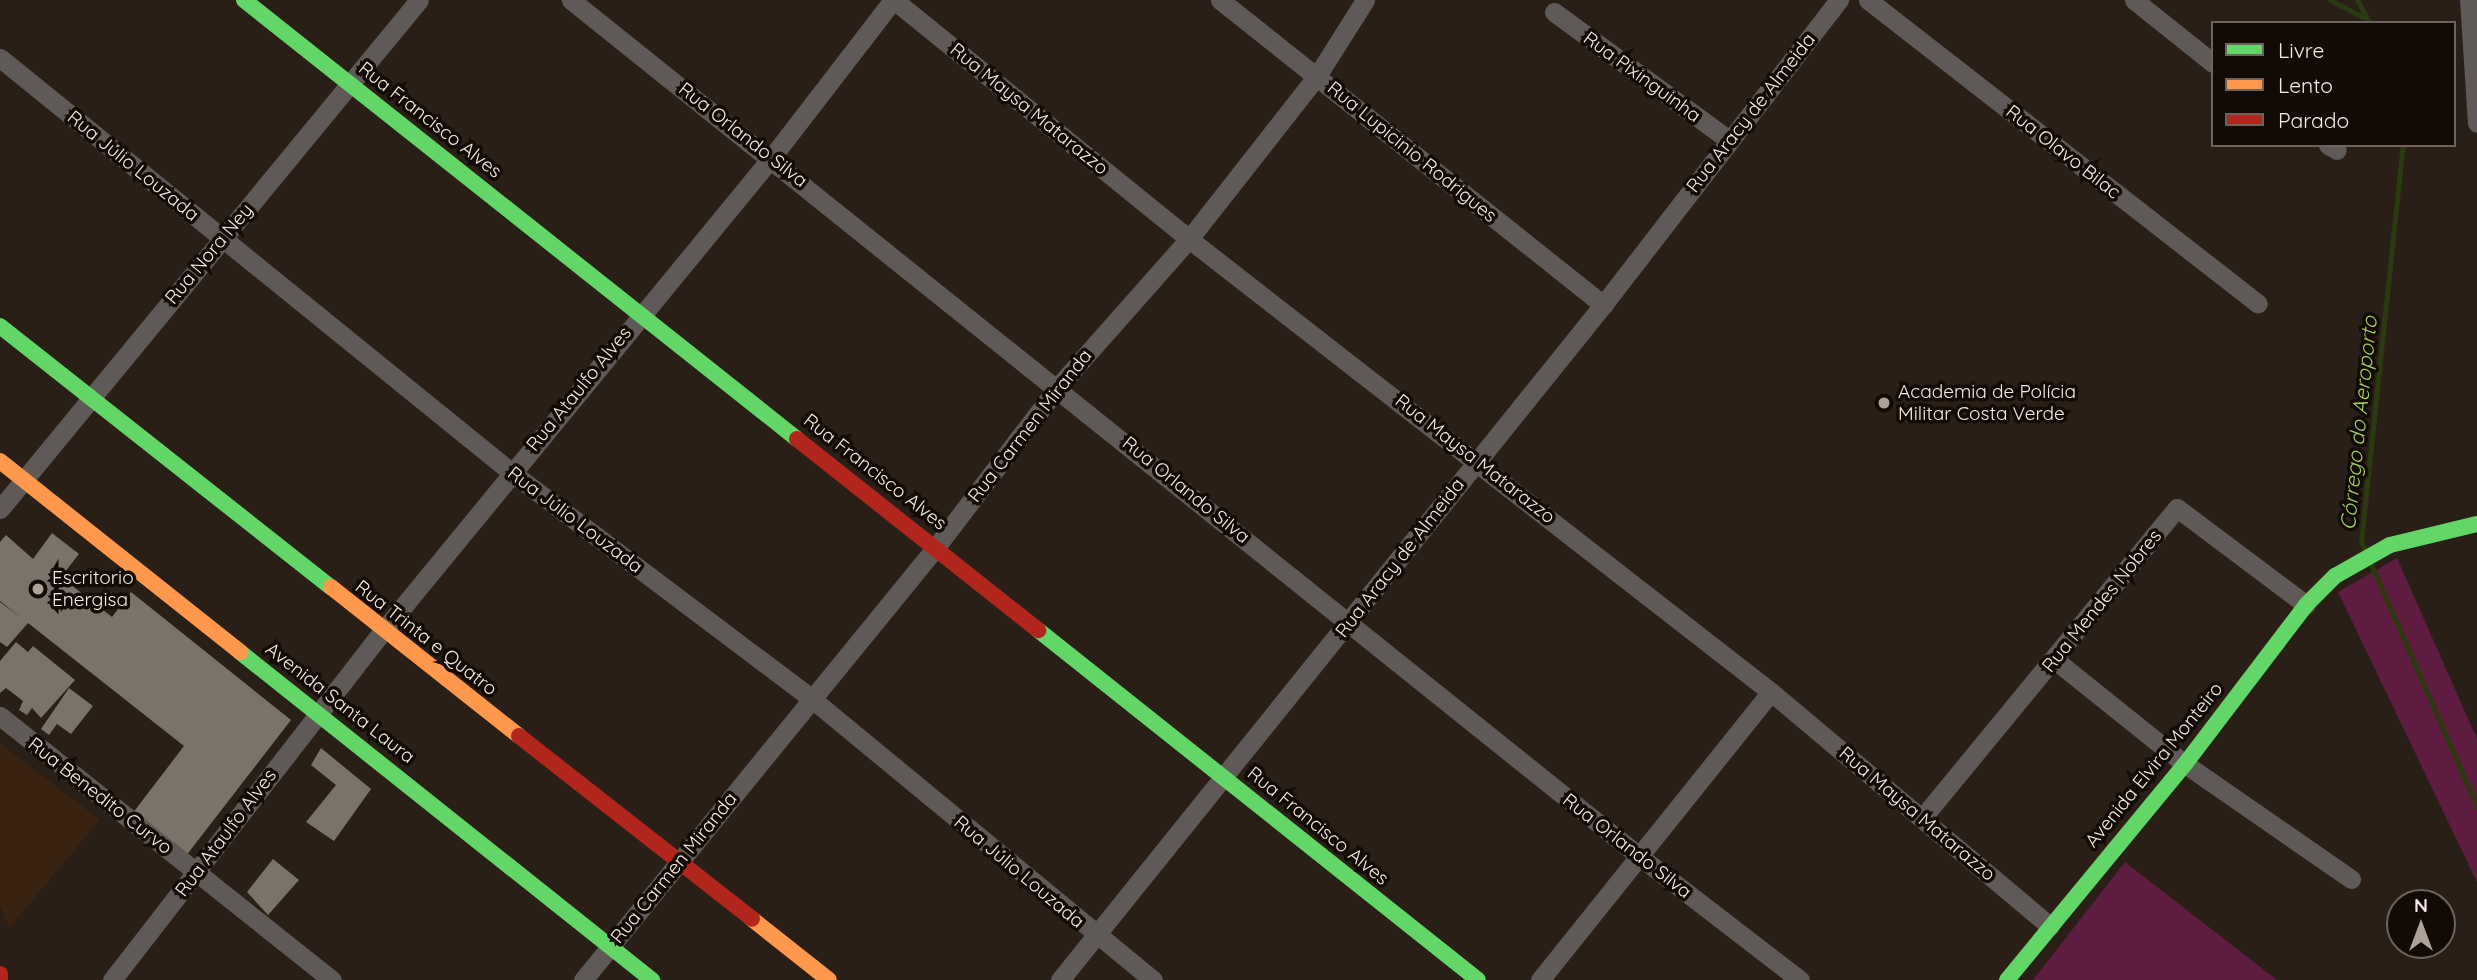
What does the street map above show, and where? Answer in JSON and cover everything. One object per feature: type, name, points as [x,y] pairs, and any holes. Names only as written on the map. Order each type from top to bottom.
[{"type":"street","name":"Rua Francisco Alves","points":[[244,0],[1478,980]]},
{"type":"street","name":"Rua Nora Ney","points":[[0,509],[419,0]]},
{"type":"street","name":"Rua Orlando Silva","points":[[571,0],[772,157],[1639,856],[1800,980]]},
{"type":"street","name":"Rua Ataulfo Alves","points":[[113,980],[318,712],[511,472],[772,157],[894,0]]},
{"type":"street","name":"Rua Maysa Matarazzo","points":[[894,0],[1189,239],[1477,460],[1771,692],[2050,926]]},
{"type":"street","name":"Rua Lupicinio Rodrigues","points":[[1220,0],[1603,305]]},
{"type":"street","name":"Rua Carmen Miranda","points":[[583,980],[936,547],[1056,388],[1189,239],[1317,76],[1365,0]]},
{"type":"street","name":"Rua Aracy de Almeida","points":[[1060,980],[1225,779],[1603,305],[1839,0]]},
{"type":"street","name":"Rua Olavo Bilac","points":[[1868,0],[2258,304]]},
{"type":"street","points":[[2134,0],[2211,61]]},
{"type":"street","points":[[2469,0],[2477,123]]},
{"type":"street","name":"Rua Pixinguinha","points":[[1554,12],[1730,141]]},
{"type":"street","name":"Rua Júlio Louzada","points":[[0,58],[511,472],[812,699],[1096,937],[1153,980]]},
{"type":"street","name":"Rua Trinta e Quatro","points":[[0,326],[828,980]]},
{"type":"street","name":"Avenida Santa Laura","points":[[0,461],[652,980]]},
{"type":"street","name":"Rua Mendes Nobres","points":[[1923,817],[2055,660],[2177,508],[2306,605]]},
{"type":"street","name":"Avenida Elvira Monteiro","points":[[2007,980],[2185,764],[2306,605],[2335,576],[2390,545],[2477,524]]},
{"type":"street","points":[[2055,660],[2185,764],[2351,879]]},
{"type":"street","points":[[1540,980],[1771,692]]},
{"type":"street","name":"Rua Benedito Curvo","points":[[0,716],[332,980]]},
{"type":"shaded area","points":[[2397,558],[2477,739],[2477,882],[2338,592]]},
{"type":"shaded area","points":[[0,743],[100,820],[9,928],[0,905]]},
{"type":"shaded area","points":[[2125,862],[2277,980],[2033,980]]},
{"type":"building","points":[[52,533],[79,554],[61,577],[112,617],[131,592],[291,720],[182,861],[129,818],[184,746],[28,623],[7,647],[0,642],[0,602],[23,619],[0,601],[0,542],[6,535],[33,559]]},
{"type":"building","points":[[16,642],[28,652],[33,646],[75,680],[41,718],[32,708],[27,715],[19,710],[23,701],[6,688],[0,693],[0,661]]},
{"type":"building","points":[[69,688],[93,706],[71,734],[57,724],[49,735],[41,729]]},
{"type":"building","points":[[321,748],[371,789],[334,841],[306,822],[336,785],[311,765]]},
{"type":"building","points":[[273,859],[299,880],[268,915],[247,892]]},
{"type":"waterway","points":[[2330,0],[2367,19]]},
{"type":"waterway","name":"Córrego do Aeroporto","points":[[2357,0],[2369,21]]},
{"type":"waterway","name":"Córrego do Aeroporto","points":[[2366,552],[2361,542],[2403,147]]},
{"type":"waterway","name":"Córrego do Aeroporto","points":[[2371,564],[2477,807]]},
{"type":"traffic: fast","points":[[244,0],[797,439]]},
{"type":"traffic: fast","points":[[0,326],[331,587]]},
{"type":"traffic: fast","points":[[2007,980],[2185,764],[2306,605],[2335,576],[2390,545],[2477,524]]},
{"type":"traffic: fast","points":[[1038,630],[1478,980]]},
{"type":"traffic: fast","points":[[240,652],[652,980]]},
{"type":"traffic: slow","points":[[0,461],[240,652]]},
{"type":"traffic: slow","points":[[331,587],[519,736]]},
{"type":"traffic: slow","points":[[752,919],[829,980]]},
{"type":"traffic: jam","points":[[797,439],[1038,630]]},
{"type":"traffic: jam","points":[[519,736],[752,919]]},
{"type":"traffic: jam","points":[[0,974],[0,980]]},
{"type":"place","name":"Academia de Polícia Militar Costa Verde","points":[[1884,403]]},
{"type":"place","name":"Escritorio Energisa","points":[[38,589]]}]
